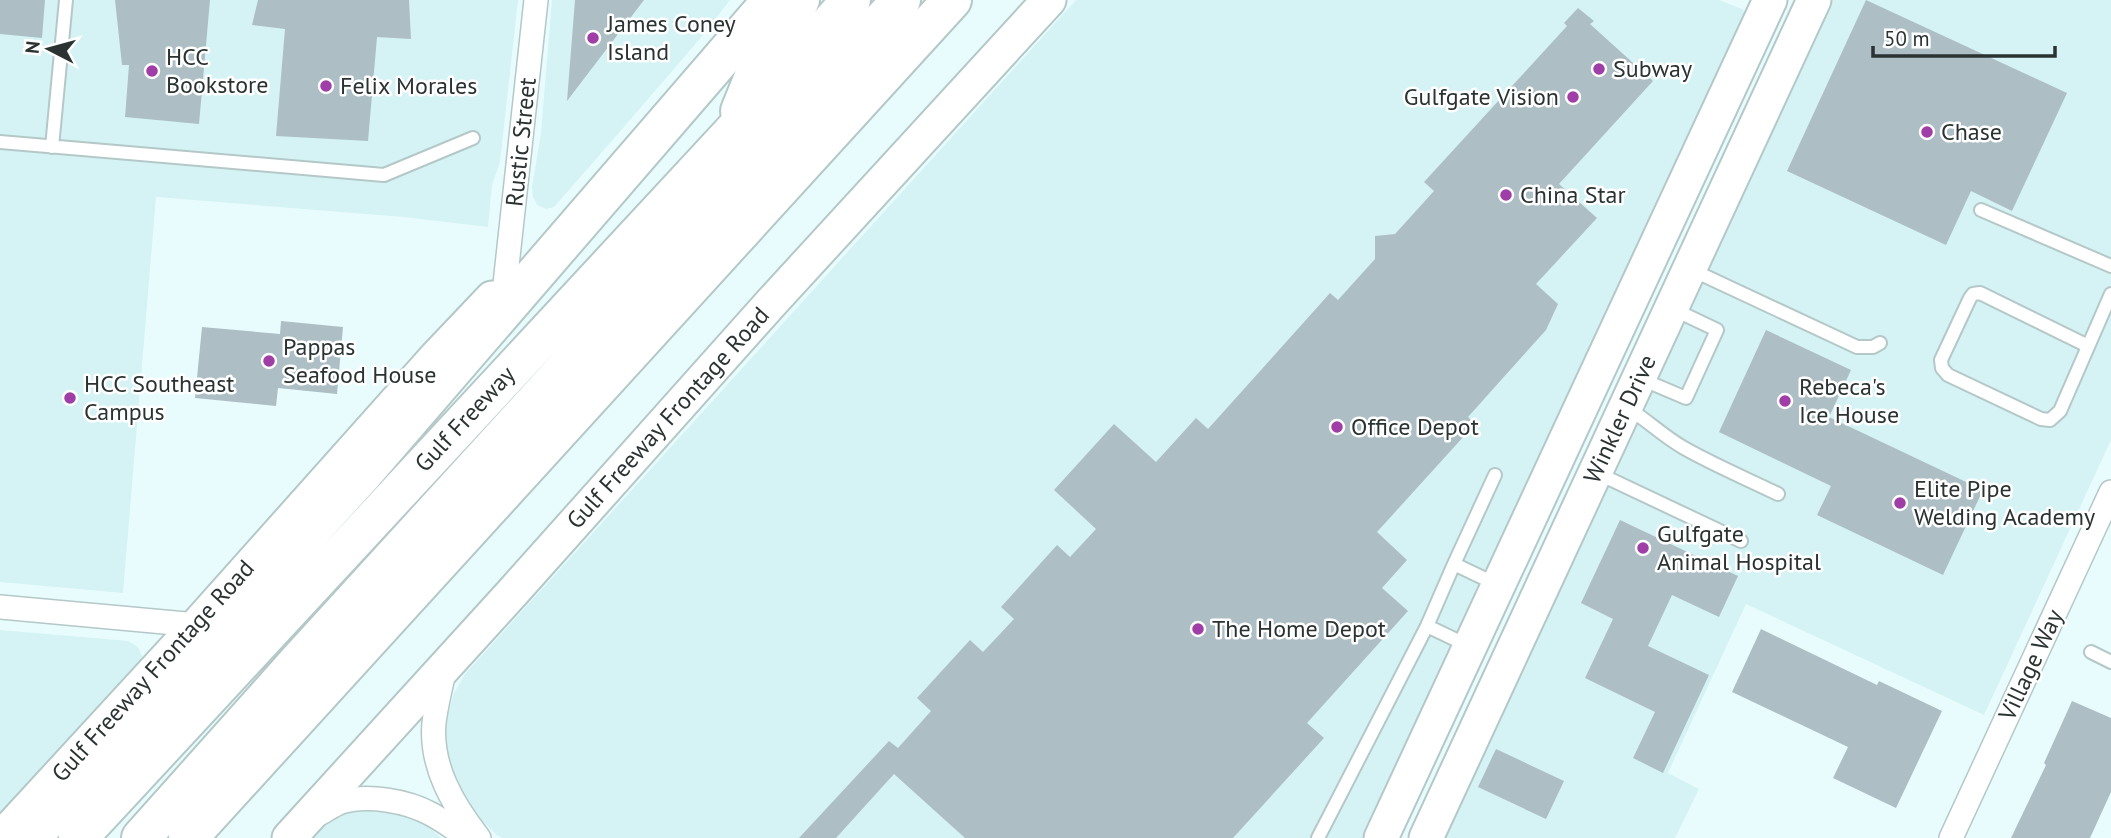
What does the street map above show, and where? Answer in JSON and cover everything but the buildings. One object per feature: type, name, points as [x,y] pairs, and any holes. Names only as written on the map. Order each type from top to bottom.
[{"type":"highway","points":[[31,838],[361,476],[772,0]]},
{"type":"highway","points":[[731,134],[765,49],[800,0]]},
{"type":"highway","name":"Gulf Freeway","points":[[78,838],[354,537],[731,134],[851,0]]},
{"type":"highway","name":"Gulf Freeway","points":[[141,838],[901,0]]},
{"type":"highway","points":[[188,838],[952,0]]},
{"type":"main road","name":"Gulf Freeway Frontage Road","points":[[1,838],[197,625],[427,367],[505,284],[605,169],[672,98],[750,0]]},
{"type":"main road","name":"Gulf Freeway Frontage Road","points":[[294,832],[771,303],[1049,0]]},
{"type":"main road","name":"Winkler Drive","points":[[1381,838],[1770,0]]},
{"type":"main road","name":"Winkler Drive","points":[[1426,838],[1765,105],[1802,4]]},
{"type":"main road","points":[[1729,87],[1765,105]]},
{"type":"main road","points":[[1689,269],[1680,257],[1682,242],[1699,205],[1701,148]]},
{"type":"main road","points":[[1574,422],[1610,441]]},
{"type":"main road","points":[[1440,712],[1475,730]]},
{"type":"street","name":"Rustic Street","points":[[505,284],[536,0]]},
{"type":"street","name":"Village Way","points":[[1951,838],[2111,492]]},
{"type":"street","points":[[0,607],[197,625]]},
{"type":"street","points":[[446,664],[434,724],[436,753],[442,779],[453,801],[479,838]]},
{"type":"street","points":[[294,832],[338,803],[353,799],[411,806],[430,814],[468,838]]},
{"type":"lane","points":[[52,147],[66,0]]},
{"type":"lane","points":[[0,142],[384,175],[473,138]]},
{"type":"lane","points":[[1981,209],[2111,266]]},
{"type":"lane","points":[[1689,269],[1857,347],[1873,347],[1880,343]]},
{"type":"lane","points":[[2088,346],[1980,293],[1973,294],[1970,298],[1941,360],[1942,368],[1948,375],[2041,419],[2050,420],[2060,411],[2111,294]]},
{"type":"lane","points":[[1632,392],[1686,398],[1717,330],[1671,308]]},
{"type":"lane","points":[[1632,392],[1647,420],[1661,434],[1685,449],[1778,494]]},
{"type":"lane","points":[[1595,472],[1741,541]]},
{"type":"lane","points":[[1318,838],[1427,626],[1495,475]]},
{"type":"lane","points":[[1454,564],[1499,585]]},
{"type":"lane","points":[[1427,626],[1471,646]]},
{"type":"lane","points":[[2091,652],[2111,662]]},
{"type":"shaded area","name":"HCC Southeast Campus","points":[[0,0],[518,0],[500,162],[492,185],[488,227],[403,217],[156,197],[123,593],[0,582]]},
{"type":"shaded area","points":[[552,0],[730,0],[704,34],[554,207],[546,209],[537,205],[532,187],[541,133]]},
{"type":"shaded area","points":[[1076,0],[1719,0],[1748,14],[1364,838],[502,838],[497,835],[474,813],[462,795],[451,773],[445,748],[446,722],[454,693],[465,674]]},
{"type":"shaded area","points":[[1829,0],[2111,0],[2111,440],[1984,715],[1746,604],[1668,773],[1699,789],[1675,838],[1437,838]]},
{"type":"shaded area","points":[[0,630],[128,641],[138,647],[142,656],[139,668],[0,821]]},
{"type":"shaded area","points":[[373,808],[397,810],[420,819],[441,838],[313,838],[325,825],[349,812]]},
{"type":"place","name":"James Coney Island","points":[[593,38]]},
{"type":"place","name":"Subway","points":[[1599,69]]},
{"type":"place","name":"HCC Bookstore","points":[[152,71]]},
{"type":"place","name":"Felix Morales","points":[[326,86]]},
{"type":"place","name":"Gulfgate Vision","points":[[1573,97]]},
{"type":"place","name":"Chase","points":[[1927,132]]},
{"type":"place","name":"China Star","points":[[1506,195]]},
{"type":"place","name":"Pappas Seafood House","points":[[269,361]]},
{"type":"place","name":"HCC Southeast Campus","points":[[70,398]]},
{"type":"place","name":"Rebeca's Ice House","points":[[1785,401]]},
{"type":"place","name":"Office Depot","points":[[1337,427]]},
{"type":"place","name":"Elite Pipe Welding Academy","points":[[1900,503]]},
{"type":"place","name":"Gulfgate Animal Hospital","points":[[1643,548]]},
{"type":"place","name":"The Home Depot","points":[[1198,629]]}]
